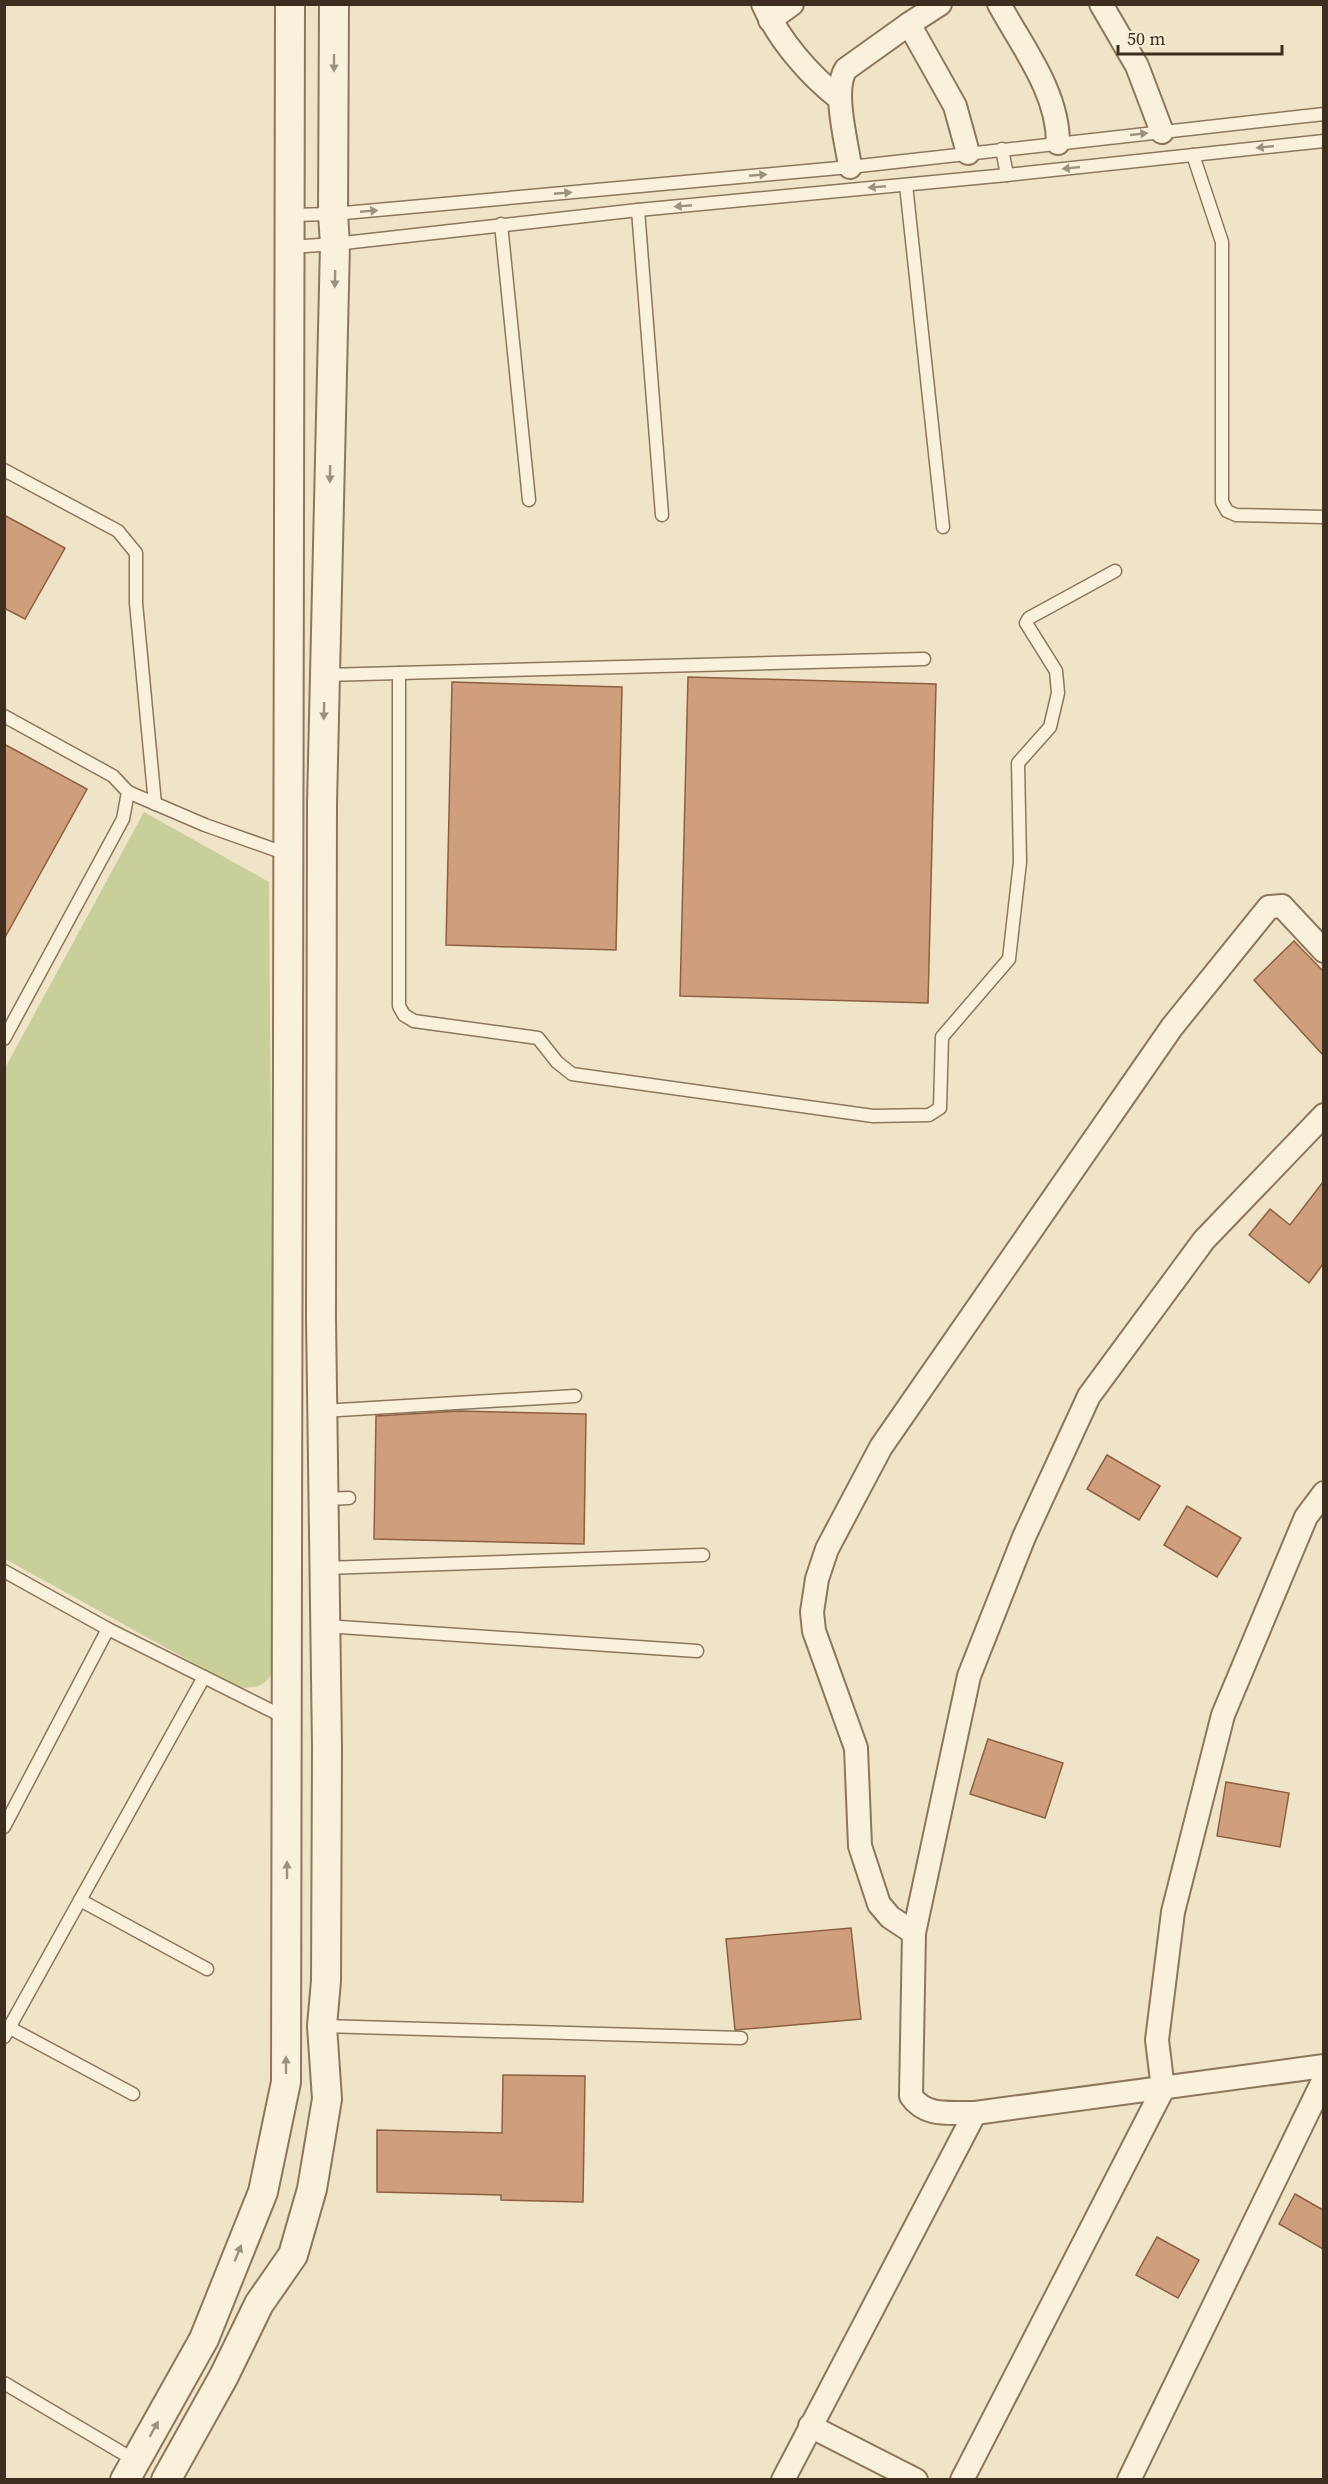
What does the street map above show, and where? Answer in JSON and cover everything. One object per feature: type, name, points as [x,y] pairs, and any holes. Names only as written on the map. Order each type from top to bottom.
[{"type":"street","points":[[131,2470],[204,2339],[263,2192],[286,2082],[290,4]]},
{"type":"street","points":[[166,2480],[224,2376],[259,2304],[293,2255],[312,2189],[327,2099],[322,2026],[326,1970],[325,1568],[336,1498],[322,1411],[322,804],[336,244],[333,214],[334,4]]},
{"type":"street","points":[[792,4],[766,12],[817,82],[840,99]]},
{"type":"street","points":[[850,167],[840,99],[843,74],[846,69],[940,4]]},
{"type":"street","points":[[999,4],[1051,96],[1058,123],[1058,143]]},
{"type":"street","points":[[1101,4],[1137,66],[1162,132]]},
{"type":"street","points":[[909,24],[955,106],[968,153]]},
{"type":"street","points":[[914,1933],[890,1917],[879,1904],[860,1846],[856,1748],[813,1622],[812,1612],[818,1579],[827,1549],[880,1447],[1172,1027],[1269,907],[1282,906],[1323,951]]},
{"type":"street","points":[[1323,1115],[1204,1240],[1089,1396],[1024,1537],[969,1676],[914,1933],[911,2096],[918,2106],[927,2112],[975,2113],[1323,2066]]},
{"type":"street","points":[[288,1213],[321,1213]]},
{"type":"street","points":[[962,2480],[1163,2089],[1156,2040],[1173,1912],[1223,1715],[1306,1517],[1323,1493]]},
{"type":"street","points":[[1129,2480],[1323,2079]]},
{"type":"street","points":[[783,2480],[975,2113]]},
{"type":"street","points":[[810,2426],[916,2480]]},
{"type":"lane","points":[[290,215],[333,214],[850,167],[1323,114]]},
{"type":"lane","points":[[290,247],[1323,141]]},
{"type":"lane","points":[[1002,149],[1007,175]]},
{"type":"lane","points":[[1193,155],[1222,242],[1222,502],[1227,511],[1236,515],[1323,517]]},
{"type":"lane","points":[[906,185],[943,527]]},
{"type":"lane","points":[[638,210],[662,515]]},
{"type":"lane","points":[[501,224],[529,500]]},
{"type":"lane","points":[[4,470],[118,531],[136,553],[136,603],[156,804]]},
{"type":"lane","points":[[399,673],[399,1006],[404,1015],[414,1021],[538,1038],[557,1062],[572,1074],[873,1116],[928,1115],[940,1108],[942,1037],[1009,959],[1020,862],[1018,763],[1050,728],[1058,693],[1056,671],[1026,623],[1029,618],[1114,571]]},
{"type":"lane","points":[[325,675],[924,659]]},
{"type":"lane","points":[[4,716],[113,776],[128,792],[205,825],[288,855]]},
{"type":"lane","points":[[4,1040],[123,819],[128,792]]},
{"type":"lane","points":[[322,1411],[575,1396]]},
{"type":"lane","points":[[325,1568],[703,1555]]},
{"type":"lane","points":[[4,1571],[108,1629],[287,1719]]},
{"type":"lane","points":[[325,1626],[697,1651]]},
{"type":"lane","points":[[4,1827],[108,1629]]},
{"type":"lane","points":[[133,2094],[7,2033],[204,1677]]},
{"type":"lane","points":[[81,1900],[207,1969]]},
{"type":"lane","points":[[322,2026],[741,2038]]},
{"type":"lane","points":[[6,2386],[131,2470]]},
{"type":"green space","points":[[144,812],[269,882],[275,1661],[267,1680],[253,1687],[239,1688],[5,1559],[5,1068]]},
{"type":"building","points":[[4,515],[65,548],[25,619],[4,608]]},
{"type":"building","points":[[688,677],[936,684],[928,1003],[680,996]]},
{"type":"building","points":[[452,682],[622,687],[616,950],[446,945]]},
{"type":"building","points":[[4,744],[87,789],[4,939]]},
{"type":"building","points":[[1294,941],[1323,971],[1323,1055],[1254,980]]},
{"type":"building","points":[[1323,1182],[1323,1264],[1309,1283],[1249,1235],[1270,1209],[1290,1225]]},
{"type":"building","points":[[459,1411],[586,1414],[584,1544],[374,1539],[376,1416]]},
{"type":"building","points":[[1107,1455],[1160,1486],[1139,1520],[1087,1489]]},
{"type":"building","points":[[1187,1506],[1241,1538],[1217,1577],[1164,1545]]},
{"type":"building","points":[[988,1739],[1063,1763],[1045,1818],[970,1794]]},
{"type":"building","points":[[1226,1782],[1289,1793],[1280,1847],[1217,1836]]},
{"type":"building","points":[[851,1928],[861,2019],[735,2030],[726,1939]]},
{"type":"building","points":[[503,2075],[585,2076],[583,2202],[501,2200],[501,2195],[377,2192],[377,2130],[502,2133]]},
{"type":"building","points":[[1295,2194],[1323,2210],[1323,2249],[1279,2224]]},
{"type":"building","points":[[1157,2237],[1199,2260],[1178,2298],[1136,2275]]}]
